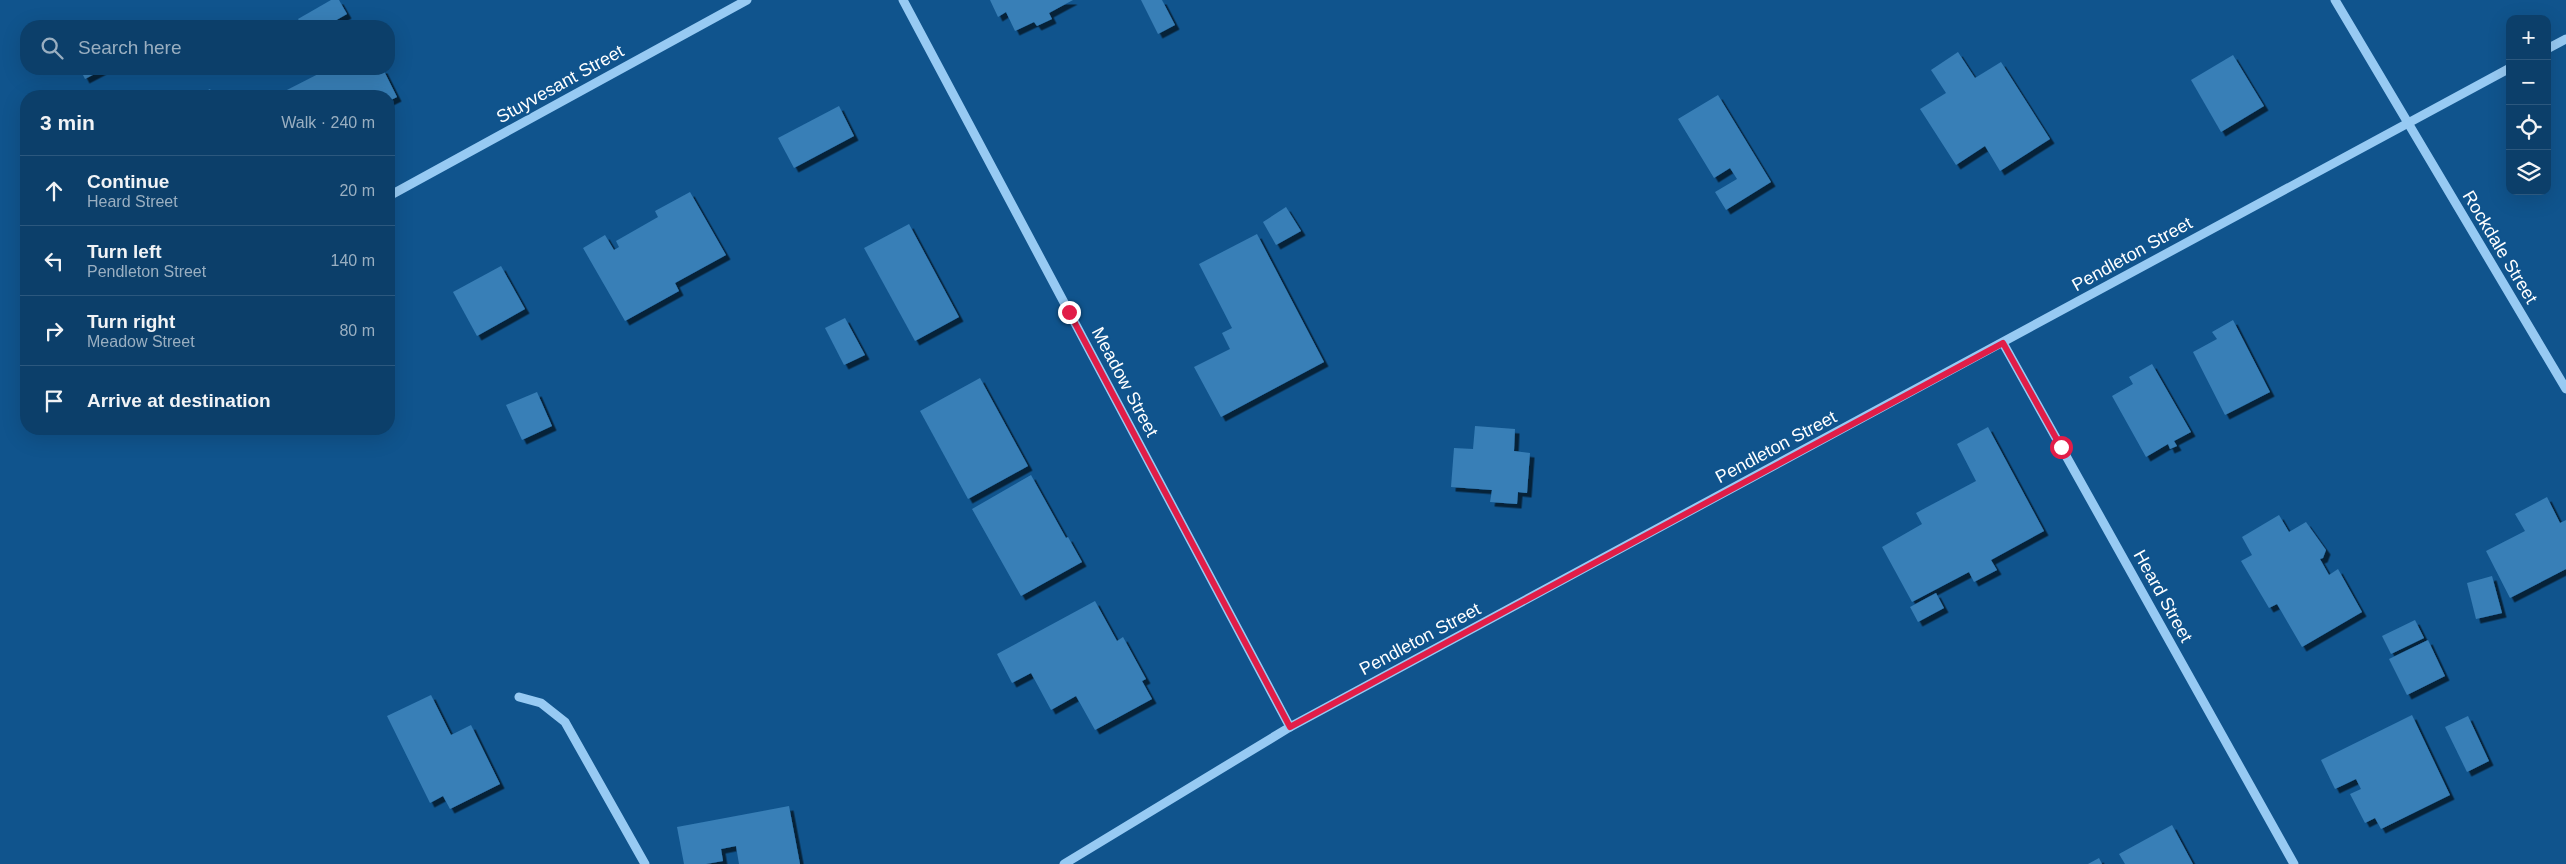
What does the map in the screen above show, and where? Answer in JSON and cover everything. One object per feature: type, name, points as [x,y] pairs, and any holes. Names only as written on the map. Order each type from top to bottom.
[{"type":"street","name":"Stuyvesant Street","points":[[395,193],[747,0]]},
{"type":"street","name":"Meadow Street","points":[[903,0],[1290,727]]},
{"type":"street","name":"Rockdale Street","points":[[2335,0],[2566,389]]},
{"type":"street","points":[[2551,47],[2566,39]]},
{"type":"street","name":"Pendleton Street","points":[[1064,864],[1290,727],[2003,343],[2406,122],[2506,70]]},
{"type":"street","name":"Heard Street","points":[[2003,343],[2294,864]]},
{"type":"street","points":[[519,697],[541,703],[565,722],[645,864]]},
{"type":"building","points":[[331,0],[339,0],[347,14],[336,20],[298,19]]},
{"type":"building","points":[[990,0],[1073,0],[1049,13],[1052,19],[1037,26],[1034,22],[1015,31],[1006,12],[998,17]]},
{"type":"building","points":[[1141,0],[1162,0],[1175,25],[1158,34]]},
{"type":"building","points":[[1958,52],[1975,78],[2001,62],[2050,139],[2000,171],[1985,146],[1956,165],[1920,109],[1946,93],[1931,70]]},
{"type":"building","points":[[2233,55],[2264,106],[2221,132],[2191,80]]},
{"type":"building","points":[[83,75],[93,75],[85,79]]},
{"type":"building","points":[[316,75],[386,75],[394,90],[287,90]]},
{"type":"building","points":[[1718,95],[1771,182],[1726,210],[1715,192],[1737,179],[1730,168],[1714,178],[1678,119]]},
{"type":"building","points":[[839,106],[854,136],[794,168],[778,138]]},
{"type":"building","points":[[690,192],[726,255],[675,283],[679,291],[625,321],[583,248],[605,235],[614,250],[619,247],[616,241],[658,217],[655,211]]},
{"type":"building","points":[[1286,207],[1301,231],[1276,245],[1263,222]]},
{"type":"building","points":[[909,224],[959,317],[915,341],[864,248]]},
{"type":"building","points":[[1257,234],[1324,362],[1221,417],[1194,367],[1230,349],[1222,333],[1232,328],[1199,264]]},
{"type":"building","points":[[501,266],[525,309],[477,336],[453,292]]},
{"type":"building","points":[[845,318],[865,355],[844,365],[825,328]]},
{"type":"building","points":[[2233,320],[2270,392],[2225,415],[2193,352],[2217,339],[2212,332]]},
{"type":"building","points":[[2152,364],[2191,432],[2174,441],[2177,446],[2170,449],[2168,444],[2146,457],[2112,396],[2133,384],[2129,377]]},
{"type":"building","points":[[980,378],[1028,466],[968,499],[920,411]]},
{"type":"building","points":[[537,392],[552,426],[522,440],[506,405]]},
{"type":"building","points":[[1475,426],[1515,429],[1514,451],[1530,453],[1527,493],[1518,492],[1517,504],[1490,502],[1492,490],[1451,487],[1454,448],[1473,449]]},
{"type":"building","points":[[1988,427],[2044,531],[1991,560],[1997,570],[1974,582],[1969,572],[1912,602],[1882,547],[1922,524],[1916,513],[1976,481],[1957,444]]},
{"type":"building","points":[[1031,475],[1066,538],[1068,537],[1082,562],[1021,596],[972,509]]},
{"type":"building","points":[[2547,497],[2560,523],[2566,520],[2566,569],[2510,598],[2486,551],[2525,531],[2515,514]]},
{"type":"building","points":[[2279,515],[2289,532],[2306,522],[2326,550],[2323,558],[2320,559],[2329,575],[2338,569],[2362,612],[2302,647],[2277,604],[2269,608],[2241,561],[2252,555],[2242,537]]},
{"type":"building","points":[[2492,576],[2502,613],[2476,619],[2467,583]]},
{"type":"building","points":[[1936,593],[1944,608],[1918,622],[1910,607]]},
{"type":"building","points":[[1095,601],[1117,641],[1123,637],[1146,679],[1142,681],[1152,699],[1095,730],[1076,696],[1051,710],[1031,673],[1012,683],[997,654]]},
{"type":"building","points":[[2415,620],[2424,638],[2391,654],[2382,636]]},
{"type":"building","points":[[2428,640],[2445,676],[2407,695],[2389,659]]},
{"type":"building","points":[[431,695],[451,735],[471,725],[500,784],[450,809],[443,796],[430,803],[387,716]]},
{"type":"building","points":[[2412,715],[2450,795],[2381,829],[2375,818],[2365,823],[2350,794],[2361,789],[2356,779],[2335,789],[2321,760]]},
{"type":"building","points":[[2468,716],[2489,761],[2467,772],[2445,727]]},
{"type":"building","points":[[789,806],[800,864],[739,864],[736,846],[721,849],[723,861],[706,864],[684,864],[677,827]]},
{"type":"building","points":[[2172,825],[2193,864],[2125,864],[2119,854]]},
{"type":"building","points":[[2099,858],[2102,864],[2088,864]]},
{"type":"route","points":[[1069,312],[1290,727],[2003,343],[2061,447]]}]
